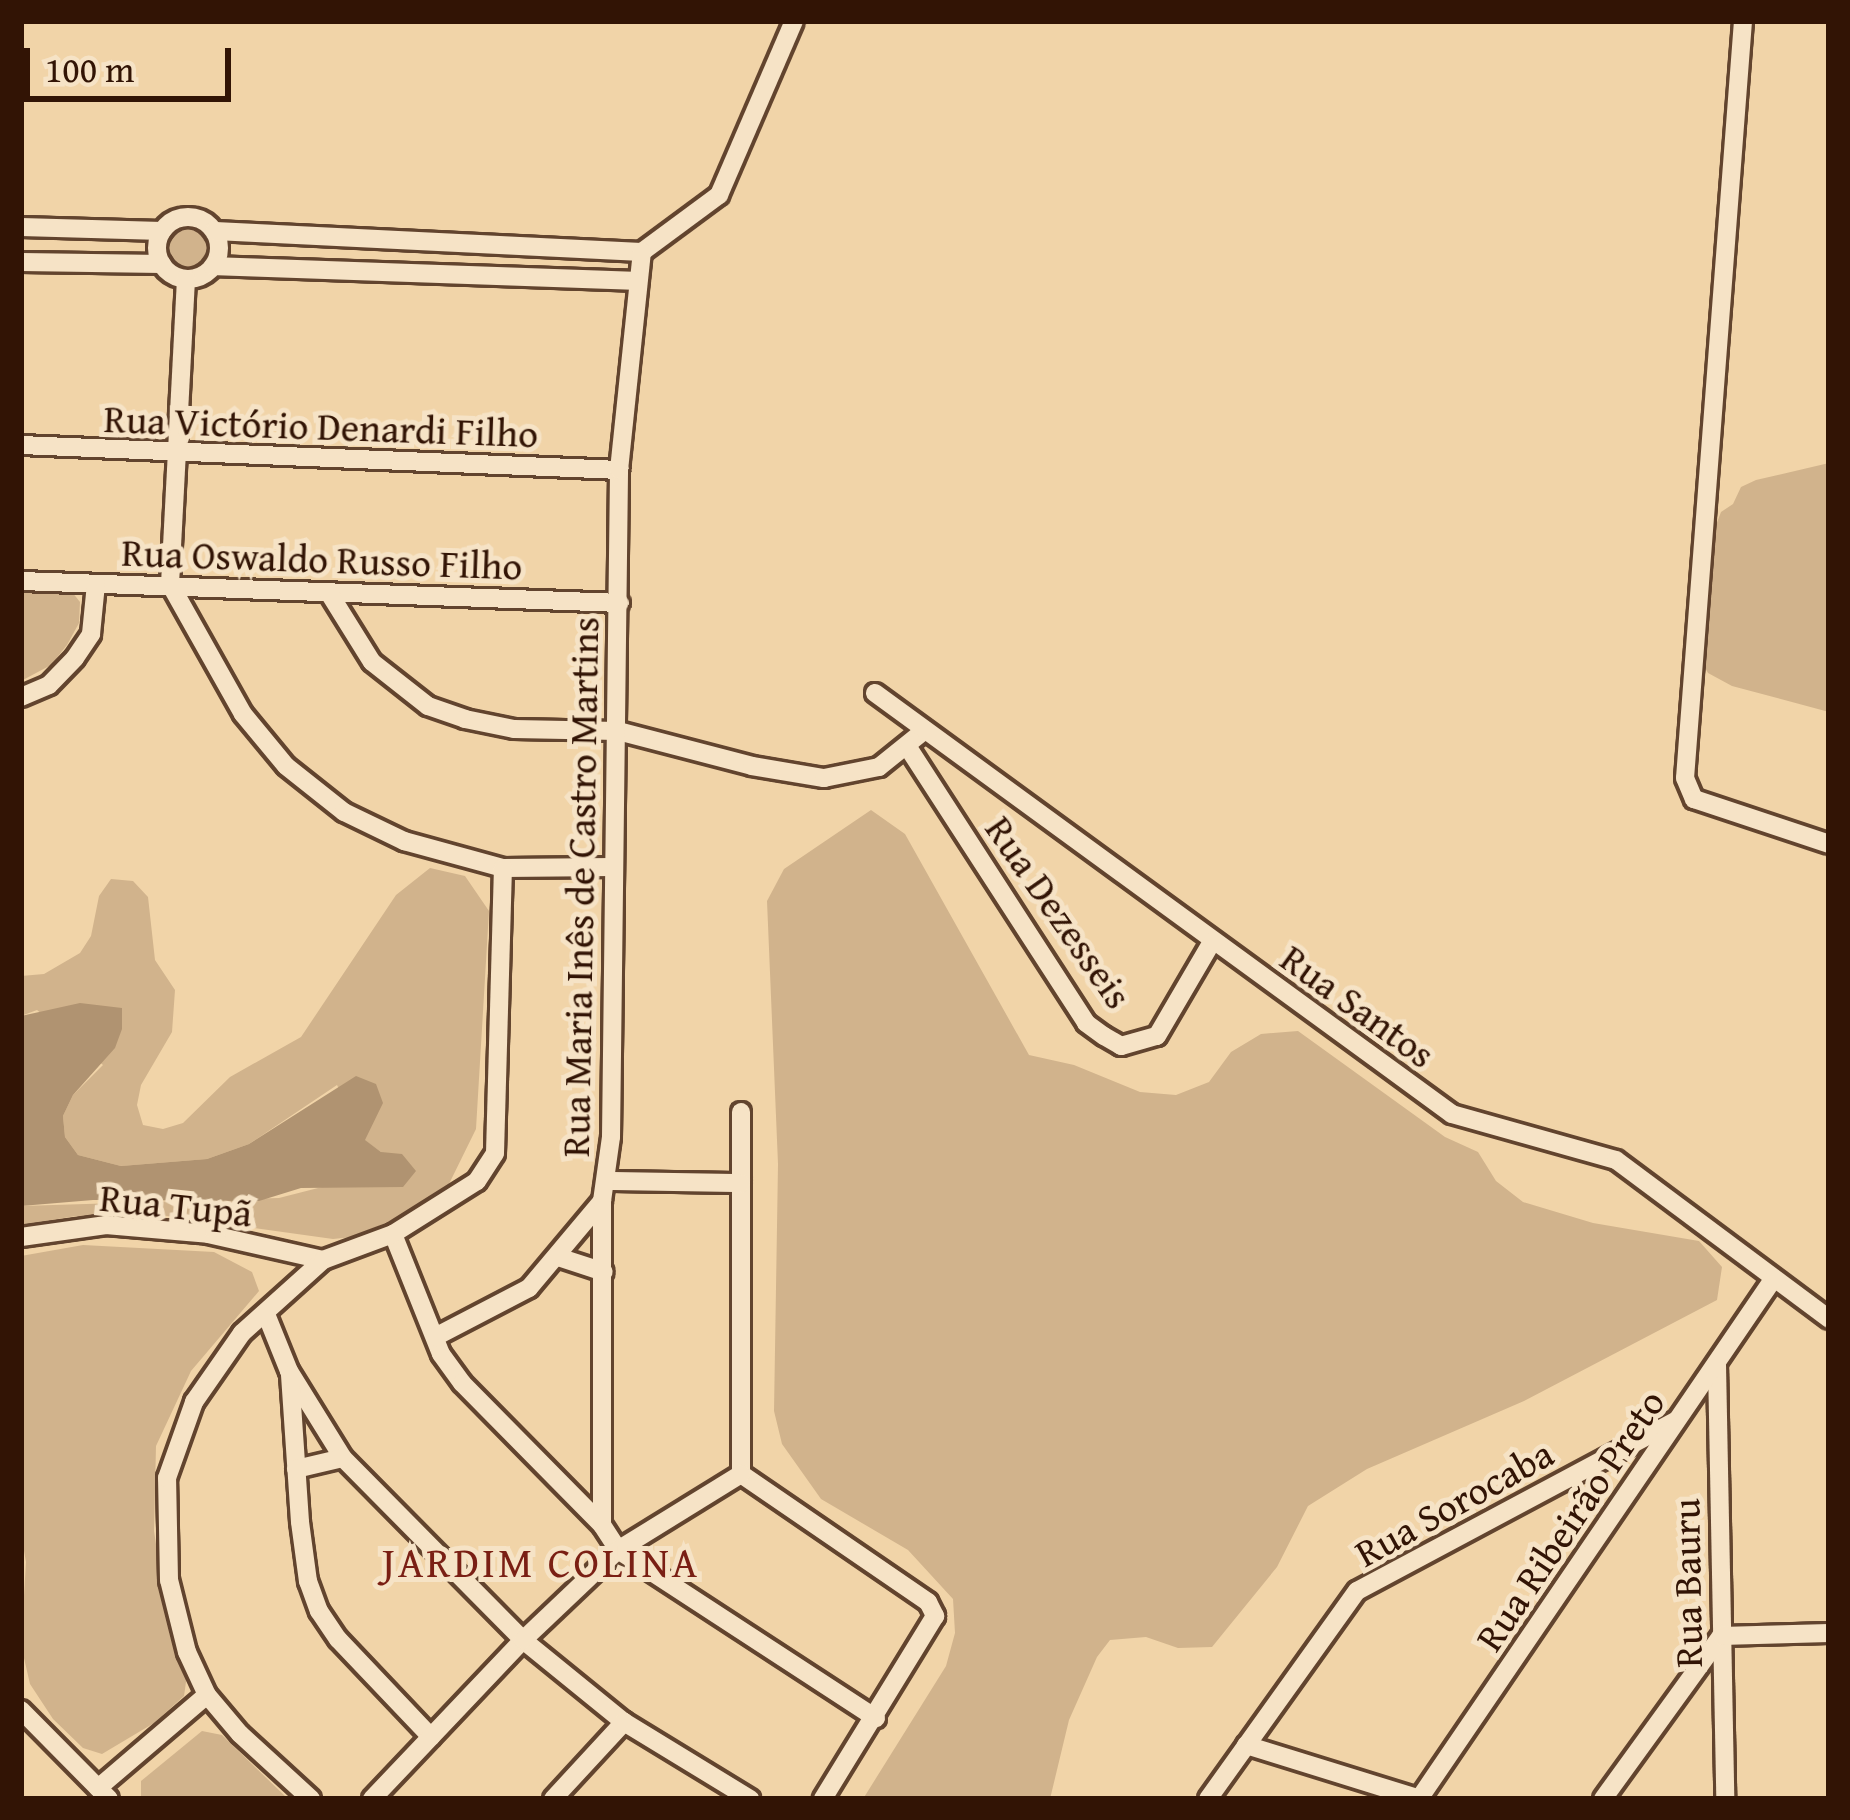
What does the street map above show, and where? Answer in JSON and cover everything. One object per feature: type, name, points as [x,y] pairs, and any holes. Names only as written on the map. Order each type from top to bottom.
[{"type":"street","points":[[21,227],[162,231],[188,217],[214,231],[642,252],[719,195],[794,21]]},
{"type":"street","points":[[1743,21],[1685,778],[1694,800],[1829,844]]},
{"type":"street","points":[[162,231],[157,248],[162,264]]},
{"type":"street","points":[[213,266],[219,248],[214,231]]},
{"type":"street","name":"Rua Maria Inês de Castro Martins","points":[[602,1525],[619,470],[642,252]]},
{"type":"street","points":[[21,262],[162,264],[186,279]]},
{"type":"street","points":[[186,279],[213,266],[638,281]]},
{"type":"street","points":[[186,279],[170,584],[243,714],[286,766],[344,812],[404,841],[503,868],[613,867]]},
{"type":"street","name":"Rua Victório Denardi Filho","points":[[21,446],[619,470]]},
{"type":"street","name":"Rua Oswaldo Russo Filho","points":[[21,581],[620,603]]},
{"type":"street","points":[[21,697],[49,685],[91,634],[96,584]]},
{"type":"street","points":[[329,593],[372,662],[428,706],[514,729],[618,731],[752,766],[824,778],[879,767],[909,748],[925,730]]},
{"type":"street","name":"Rua Santos","points":[[874,693],[1452,1114],[1616,1160],[1829,1319]]},
{"type":"street","name":"Rua Dezesseis","points":[[909,748],[1086,1023],[1103,1036],[1121,1046],[1157,1036],[1212,942]]},
{"type":"street","points":[[311,1799],[240,1734],[207,1695],[187,1652],[169,1580],[167,1478],[212,1369],[266,1314],[323,1260],[392,1234],[477,1181],[495,1153],[503,868]]},
{"type":"street","points":[[741,1112],[741,1474]]},
{"type":"street","points":[[435,1337],[512,1298],[558,1257],[604,1191],[741,1183]]},
{"type":"street","name":"Rua Tupã","points":[[21,1237],[106,1225],[208,1234],[323,1260]]},
{"type":"street","points":[[392,1234],[435,1337],[461,1383],[602,1525],[618,1550],[876,1718]]},
{"type":"street","points":[[558,1257],[604,1272]]},
{"type":"street","name":"Rua Ribeirão Preto","points":[[1419,1799],[1774,1278]]},
{"type":"street","points":[[266,1314],[289,1371],[344,1458],[523,1640],[624,1721],[750,1799]]},
{"type":"street","name":"Rua Bauru","points":[[1717,1365],[1725,1799]]},
{"type":"street","points":[[289,1371],[308,1581],[319,1611],[431,1737]]},
{"type":"street","name":"Rua Sorocaba","points":[[1208,1799],[1358,1591],[1680,1419]]},
{"type":"street","points":[[296,1469],[344,1458]]},
{"type":"street","points":[[372,1799],[523,1640],[618,1550],[741,1474]]},
{"type":"street","points":[[741,1474],[928,1602],[935,1616],[823,1799]]},
{"type":"street","points":[[1603,1799],[1721,1636],[1829,1633]]},
{"type":"street","points":[[21,1710],[104,1794],[207,1695]]},
{"type":"street","points":[[553,1799],[624,1721]]},
{"type":"street","points":[[1246,1745],[1419,1799]]},
{"type":"shaded area","points":[[189,226],[205,233],[212,249],[205,265],[189,272],[173,265],[166,249],[173,233]]},
{"type":"shaded area","points":[[1829,463],[1829,712],[1732,686],[1708,673],[1702,662],[1708,546],[1721,512],[1733,504],[1741,487],[1756,480]]},
{"type":"shaded area","points":[[21,589],[72,592],[80,602],[79,623],[67,645],[51,665],[21,681]]},
{"type":"shaded area","points":[[871,810],[905,834],[1029,1055],[1074,1065],[1140,1092],[1176,1095],[1209,1082],[1231,1052],[1261,1034],[1298,1031],[1445,1137],[1478,1152],[1496,1181],[1523,1202],[1593,1223],[1699,1241],[1722,1267],[1717,1300],[1524,1401],[1367,1469],[1308,1506],[1277,1567],[1212,1647],[1178,1648],[1146,1637],[1110,1640],[1097,1657],[1069,1720],[1050,1799],[863,1799],[946,1666],[955,1633],[953,1599],[908,1550],[821,1499],[782,1444],[774,1411],[778,1164],[767,901],[784,869]]},
{"type":"shaded area","points":[[430,868],[465,876],[489,911],[476,1129],[447,1188],[411,1212],[353,1237],[333,1239],[160,1215],[76,1216],[21,1225],[21,1206],[279,1198],[322,1187],[381,1152],[364,1140],[337,1085],[249,1144],[207,1159],[121,1166],[78,1155],[65,1137],[63,1116],[73,1095],[103,1065],[37,1010],[21,1016],[21,976],[44,974],[80,953],[91,936],[99,896],[111,879],[133,881],[148,897],[155,960],[175,990],[172,1032],[141,1085],[137,1105],[143,1125],[163,1129],[183,1123],[230,1077],[301,1037],[396,895]]},
{"type":"shaded area","points":[[80,1003],[122,1008],[122,1029],[115,1048],[73,1095],[63,1116],[65,1137],[78,1155],[121,1166],[207,1159],[249,1144],[356,1076],[376,1084],[383,1103],[365,1140],[381,1152],[402,1154],[416,1171],[403,1187],[301,1188],[259,1201],[93,1200],[21,1206],[21,1016]]},
{"type":"shaded area","points":[[83,1245],[214,1252],[252,1272],[259,1291],[191,1371],[156,1446],[154,1531],[170,1636],[187,1675],[184,1696],[154,1723],[102,1754],[83,1748],[53,1719],[30,1684],[21,1645],[26,1562],[21,1534],[21,1256]]},
{"type":"shaded area","points":[[202,1731],[222,1735],[288,1799],[141,1799],[141,1781]]},
{"type":"district","name":"JARDIM COLINA","points":[[541,1562]]}]
